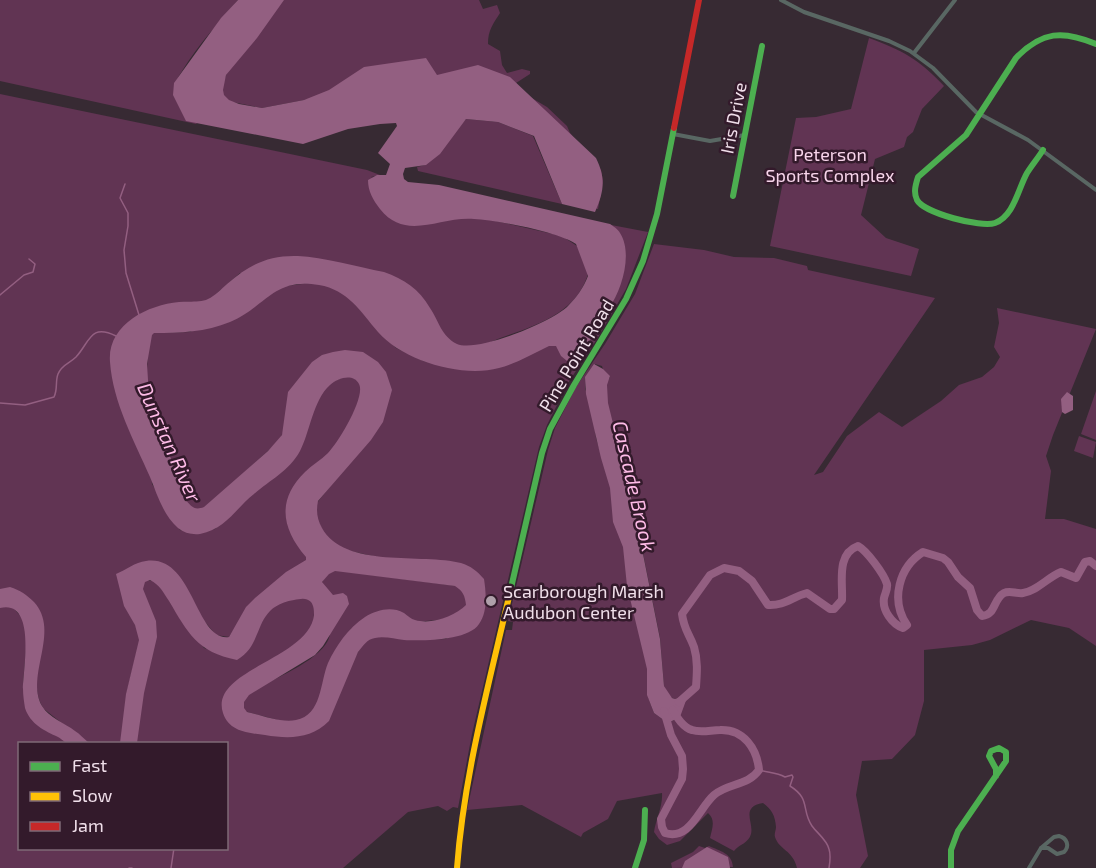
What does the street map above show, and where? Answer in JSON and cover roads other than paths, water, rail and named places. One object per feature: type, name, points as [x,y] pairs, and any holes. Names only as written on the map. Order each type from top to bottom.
[{"type":"main road","name":"Pine Point Road","points":[[457,868],[466,783],[545,443],[564,397],[624,304],[641,268],[654,229],[699,0]]},
{"type":"main road","points":[[1043,150],[1027,174],[1010,211],[996,223],[983,226],[976,224],[922,206],[917,200],[915,193],[918,177],[963,138],[981,115],[1016,58],[1029,44],[1048,36],[1068,34],[1096,44]]},
{"type":"main road","name":"Iris Drive","points":[[733,196],[762,46]]},
{"type":"main road","points":[[951,868],[951,850],[956,835],[996,776]]},
{"type":"main road","points":[[635,868],[646,826],[645,810]]},
{"type":"street","points":[[782,0],[804,12],[889,41],[914,53],[933,68],[963,100],[981,115],[1043,150],[1095,187]]},
{"type":"street","points":[[914,53],[954,0]]},
{"type":"street","points":[[673,134],[710,141],[745,135]]},
{"type":"street","points":[[1029,868],[1041,848],[1056,836],[1063,837],[1067,843],[1066,849],[1060,854],[1048,848],[1041,848]]},
{"type":"waterway","points":[[125,184],[120,198],[128,213],[124,250],[126,273],[139,315]]},
{"type":"waterway","points":[[0,295],[24,275],[33,272],[35,264],[29,259]]},
{"type":"waterway","points":[[0,403],[25,405],[54,397],[60,371],[76,357],[91,336],[101,332],[116,336]]},
{"type":"waterway","name":"Cascade Brook","points":[[679,702],[696,687],[697,672],[695,652],[682,614],[710,575],[724,568],[739,571],[752,581],[768,605],[783,603],[807,593],[830,609],[834,609],[842,600],[842,569],[846,555],[858,546],[870,558],[885,580],[887,586],[884,598],[886,612],[895,623],[903,628],[907,625],[899,605],[900,585],[908,566],[923,552],[943,558],[948,562],[958,577],[970,588],[977,610],[982,616],[990,613],[1004,593],[1028,592],[1061,572],[1076,578],[1085,562],[1090,561],[1096,566]]},
{"type":"waterway","points":[[664,711],[671,735],[682,756],[682,779],[661,819],[665,833],[674,834],[688,828],[714,795],[725,788],[744,782],[759,770],[752,748],[742,737],[728,731],[689,729],[673,710]]},
{"type":"waterway","points":[[759,770],[785,777],[792,775],[790,786],[801,795],[812,826],[830,851],[829,868]]},
{"type":"waterway","points":[[171,868],[174,850]]},
{"type":"place","name":"Scarborough Marsh Audubon Center","points":[[491,601]]},
{"type":"park label","name":"Peterson Sports Complex","points":[[830,164]]},
{"type":"water label","name":"Dunstan River","points":[[170,442]]}]
